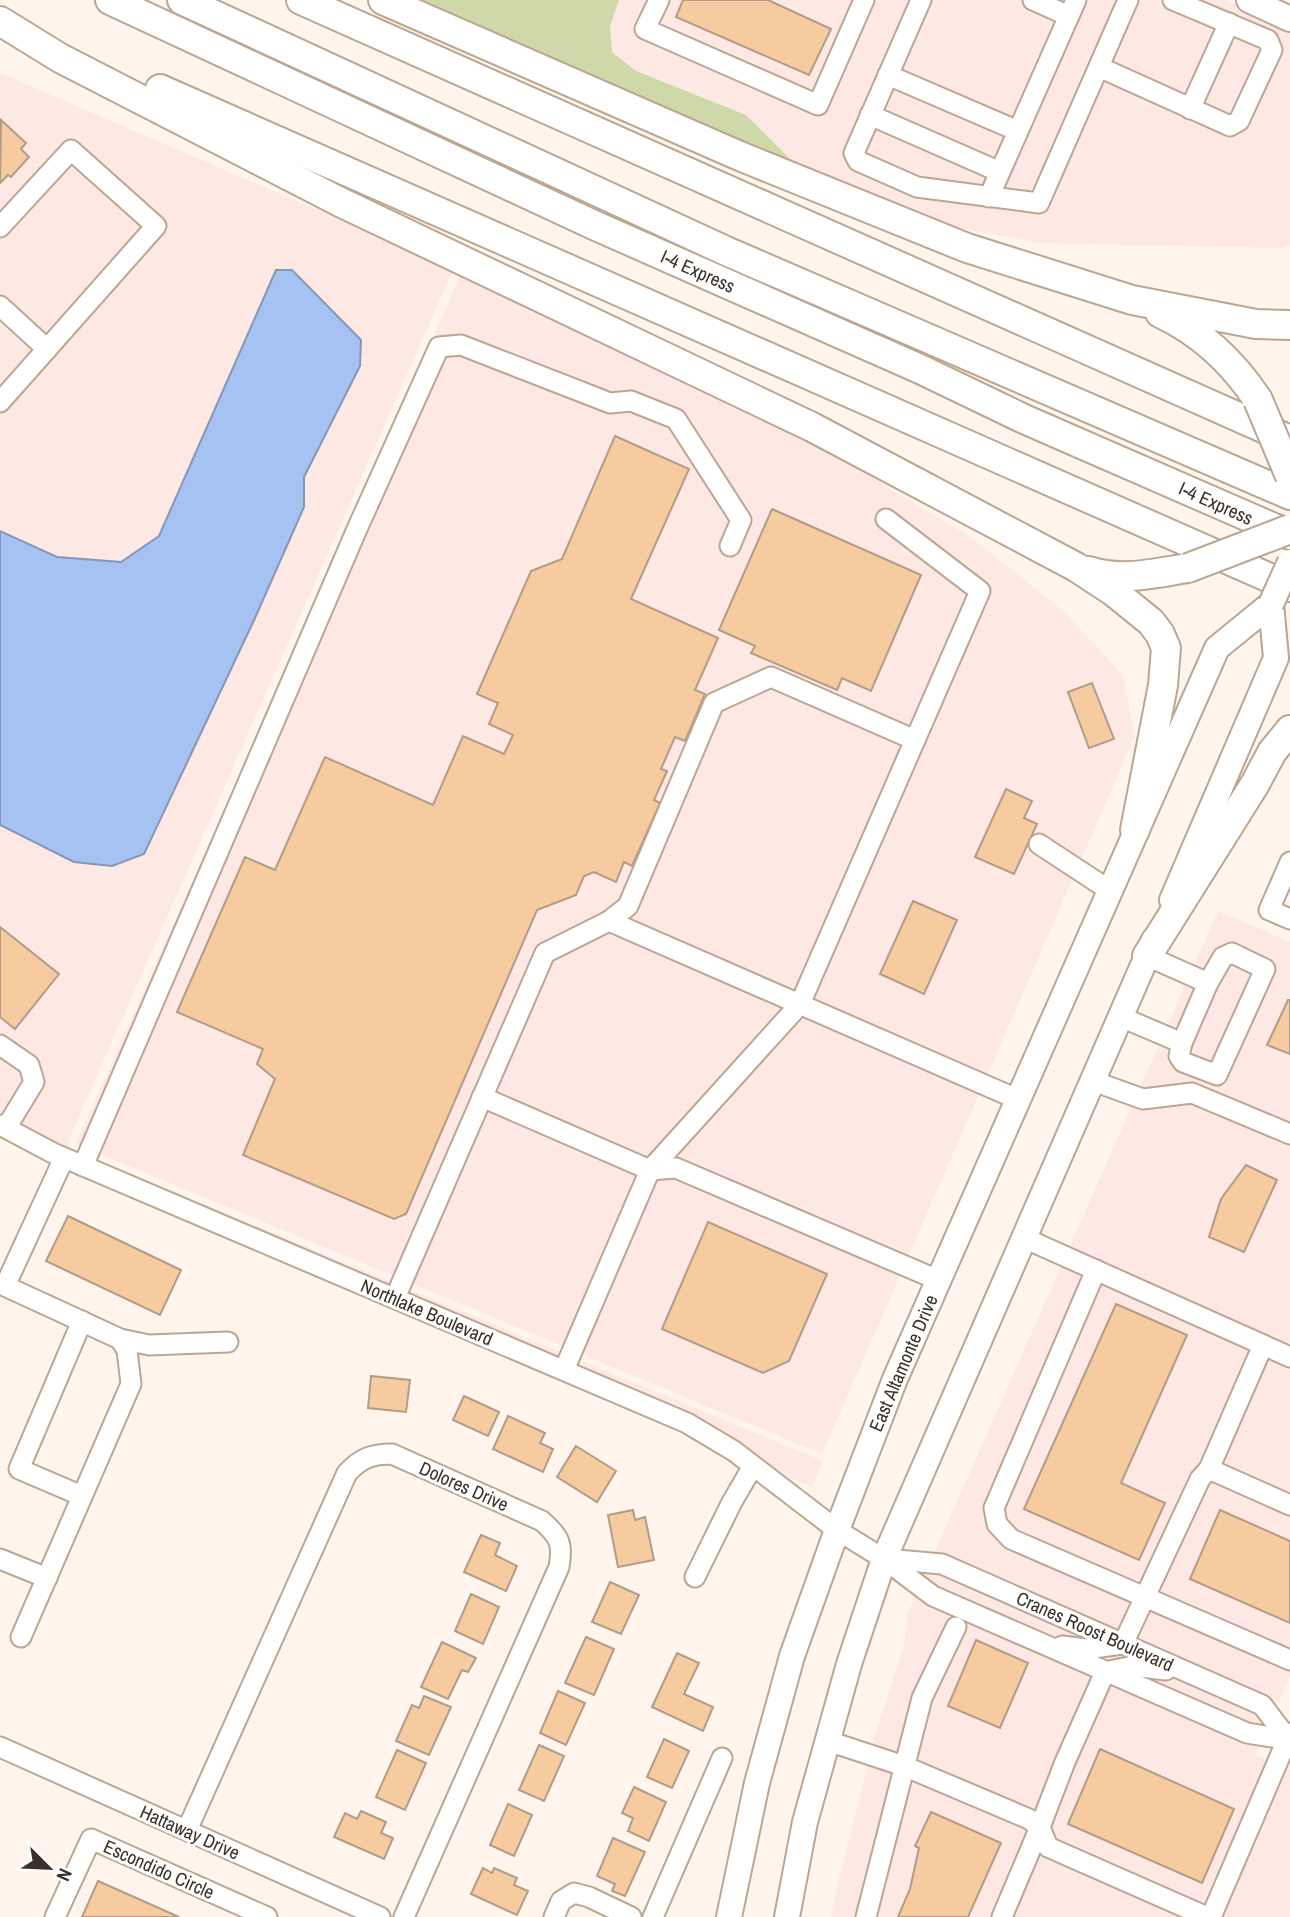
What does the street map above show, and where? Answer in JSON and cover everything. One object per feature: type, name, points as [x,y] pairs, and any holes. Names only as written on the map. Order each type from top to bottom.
[{"type":"highway","name":"I-4 Express","points":[[110,0],[596,226],[1290,536]]},
{"type":"highway","name":"I-4 Express","points":[[183,0],[726,251],[1290,495]]},
{"type":"highway","points":[[301,0],[1290,440]]},
{"type":"highway","points":[[383,0],[742,157],[955,243],[1132,300],[1256,324],[1290,325]]},
{"type":"highway","points":[[0,20],[60,58],[340,202],[812,427],[1076,567],[1114,592],[1151,622],[1166,648],[1163,685],[1135,830]]},
{"type":"highway","points":[[0,20],[1281,595]]},
{"type":"highway","points":[[1132,300],[1171,318],[1214,347],[1242,377],[1258,400],[1290,476]]},
{"type":"highway","points":[[1076,567],[1100,575],[1135,577],[1188,568],[1290,529]]},
{"type":"highway","points":[[1147,956],[1255,784],[1272,752],[1290,730]]},
{"type":"main road","points":[[1248,0],[1290,19]]},
{"type":"main road","points":[[787,1917],[805,1822],[849,1664],[884,1559],[1276,658],[1281,595],[1290,562]]},
{"type":"main road","name":"East Altamonte Drive","points":[[729,1917],[757,1783],[792,1656],[895,1379],[1217,648],[1281,595]]},
{"type":"street","points":[[659,0],[645,29],[818,105],[864,0]]},
{"type":"street","points":[[921,0],[853,153],[858,161],[917,187],[1038,203],[1128,0]]},
{"type":"street","points":[[989,197],[1073,8],[1033,0]]},
{"type":"street","points":[[1099,67],[1230,126],[1239,121],[1272,50],[1269,40],[1173,0]]},
{"type":"street","points":[[1190,109],[1229,23]]},
{"type":"street","points":[[888,75],[1018,131]]},
{"type":"street","points":[[870,115],[1000,172]]},
{"type":"street","points":[[0,227],[71,150],[156,226],[0,402]]},
{"type":"street","points":[[0,306],[47,349]]},
{"type":"street","points":[[83,1166],[357,529],[439,347],[461,345],[610,403],[631,401],[676,419],[741,520],[730,546]]},
{"type":"street","points":[[564,1370],[650,1170],[800,1004],[980,591],[886,519]]},
{"type":"street","points":[[395,1298],[545,953],[609,921],[628,906],[714,703],[771,677],[915,740]]},
{"type":"street","points":[[1039,844],[1109,890]]},
{"type":"street","points":[[1290,862],[1269,910],[1290,919]]},
{"type":"street","points":[[609,921],[1017,1099]]},
{"type":"street","points":[[1232,953],[1265,969],[1217,1075],[1183,1062],[1179,1056],[1182,1044],[1208,983],[1223,957],[1232,953]]},
{"type":"street","points":[[1147,956],[1208,983]]},
{"type":"street","points":[[1121,1017],[1182,1044]]},
{"type":"street","points":[[0,1045],[29,1065],[34,1082],[3,1127]]},
{"type":"street","points":[[1093,1081],[1143,1099],[1192,1093],[1290,1135]]},
{"type":"street","points":[[482,1097],[650,1170],[676,1168],[938,1280]]},
{"type":"street","name":"Northlake Boulevard","points":[[3,1127],[64,1158],[687,1423],[734,1451],[837,1530]]},
{"type":"street","points":[[64,1158],[3,1285],[120,1339],[149,1345],[228,1342]]},
{"type":"street","points":[[1024,1238],[1290,1357]]},
{"type":"street","points":[[1096,1270],[994,1508],[997,1524],[1011,1539],[1290,1660]]},
{"type":"street","points":[[82,1321],[19,1469],[82,1496]]},
{"type":"street","points":[[21,1637],[131,1384],[127,1350],[120,1339]]},
{"type":"street","points":[[1045,1644],[1086,1649],[1123,1644],[1199,1479],[1209,1469],[1263,1345]]},
{"type":"street","name":"Dolores Drive","points":[[187,1830],[347,1473],[359,1460],[375,1454],[392,1454],[542,1521],[555,1532],[562,1549],[559,1567],[404,1917]]},
{"type":"street","points":[[695,1577],[732,1502],[754,1466]]},
{"type":"street","points":[[1209,1469],[1290,1505]]},
{"type":"street","name":"Cranes Roost Boulevard","points":[[837,1530],[884,1559],[933,1596],[1247,1733],[1289,1737]]},
{"type":"street","points":[[0,1559],[47,1578]]},
{"type":"street","name":"Cranes Roost Boulevard","points":[[884,1559],[942,1564],[1262,1704],[1289,1737]]},
{"type":"street","points":[[866,1917],[922,1698],[956,1627]]},
{"type":"street","points":[[1002,1917],[1105,1672],[1141,1666],[1194,1675]]},
{"type":"street","points":[[828,1741],[904,1766],[1024,1816],[1040,1827],[1048,1847],[1209,1917],[1289,1737]]},
{"type":"street","name":"Hattaway Drive","points":[[0,1747],[380,1917]]},
{"type":"street","points":[[653,1917],[722,1758]]},
{"type":"street","name":"Escondido Circle","points":[[55,1917],[91,1839],[267,1917]]},
{"type":"street","points":[[554,1917],[561,1901],[574,1894],[589,1897],[631,1917]]},
{"type":"shaded area","points":[[619,0],[1226,0],[1290,29],[1290,245],[1282,248],[1041,243],[927,222],[792,168],[746,115],[636,71],[612,52],[610,27]]},
{"type":"shaded area","points":[[0,73],[385,239],[452,272],[68,1141],[69,1148],[823,1461],[812,1487],[775,1471],[739,1444],[691,1414],[57,1145],[0,1115],[0,825],[74,862],[255,618],[304,507],[304,477],[360,366],[276,270],[159,536],[121,562],[57,557],[0,531]]},
{"type":"shaded area","points":[[463,269],[808,439],[972,538],[1063,611],[1123,675],[1135,736],[822,1454],[76,1144]]},
{"type":"shaded area","points":[[1218,911],[1290,942],[1290,1676],[1255,1755],[1290,1770],[1290,1917],[831,1917],[875,1736],[904,1646],[908,1613]]},
{"type":"green space","points":[[404,0],[619,0],[610,27],[612,52],[636,71],[746,115],[791,160],[792,168]]},
{"type":"water","points":[[276,270],[292,270],[361,340],[360,366],[304,477],[304,507],[144,854],[112,866],[74,862],[0,825],[0,531],[57,557],[121,562],[159,536]]},
{"type":"building","points":[[683,0],[768,0],[831,29],[809,75],[676,17]]},
{"type":"building","points":[[1,120],[26,143],[21,149],[29,157],[11,177],[8,175],[0,183]]},
{"type":"building","points":[[615,436],[689,469],[631,599],[718,638],[695,690],[705,694],[685,741],[675,737],[661,769],[667,771],[654,800],[660,803],[632,866],[624,862],[616,882],[594,872],[584,876],[576,895],[537,910],[406,1214],[394,1219],[243,1155],[275,1079],[257,1064],[263,1049],[177,1012],[245,857],[275,870],[325,757],[433,805],[463,736],[504,754],[513,735],[489,724],[498,703],[477,694],[531,571],[562,559]]},
{"type":"building","points":[[772,509],[921,575],[871,691],[842,678],[837,690],[751,653],[755,646],[719,630]]},
{"type":"building","points":[[1092,683],[1114,739],[1089,748],[1068,692]]},
{"type":"building","points":[[1006,789],[1032,801],[1024,818],[1037,824],[1014,874],[975,857]]},
{"type":"building","points":[[913,901],[957,920],[924,994],[880,974]]},
{"type":"building","points":[[0,927],[59,974],[15,1029],[0,1017]]},
{"type":"building","points":[[1290,1000],[1290,1054],[1267,1045]]},
{"type":"building","points":[[1246,1165],[1277,1180],[1244,1252],[1209,1237],[1221,1199]]},
{"type":"building","points":[[68,1216],[181,1270],[160,1315],[46,1261]]},
{"type":"building","points":[[708,1222],[827,1274],[789,1361],[763,1373],[662,1329]]},
{"type":"building","points":[[1116,1304],[1187,1335],[1121,1483],[1165,1503],[1139,1560],[1024,1509]]},
{"type":"building","points":[[371,1376],[410,1380],[406,1412],[368,1408]]},
{"type":"building","points":[[464,1396],[499,1412],[488,1436],[453,1420]]},
{"type":"building","points":[[508,1416],[545,1433],[540,1443],[553,1449],[543,1472],[493,1449]]},
{"type":"building","points":[[576,1446],[616,1471],[597,1502],[557,1477]]},
{"type":"building","points":[[633,1510],[635,1520],[645,1517],[654,1560],[618,1567],[608,1515]]},
{"type":"building","points":[[1220,1510],[1290,1541],[1290,1623],[1190,1579]]},
{"type":"building","points":[[481,1535],[500,1543],[495,1555],[517,1566],[506,1591],[464,1572]]},
{"type":"building","points":[[610,1582],[639,1595],[621,1634],[592,1622]]},
{"type":"building","points":[[471,1594],[499,1607],[483,1644],[455,1631]]},
{"type":"building","points":[[586,1637],[614,1649],[594,1695],[565,1683]]},
{"type":"building","points":[[976,1640],[1028,1663],[1000,1728],[948,1706]]},
{"type":"building","points":[[442,1642],[476,1658],[468,1672],[462,1670],[448,1699],[421,1687]]},
{"type":"building","points":[[677,1653],[699,1663],[684,1694],[713,1707],[703,1731],[652,1707]]},
{"type":"building","points":[[558,1691],[585,1703],[566,1745],[540,1733]]},
{"type":"building","points":[[424,1696],[451,1707],[429,1755],[396,1741],[412,1705],[419,1708]]},
{"type":"building","points":[[664,1739],[689,1751],[672,1788],[647,1777]]},
{"type":"building","points":[[539,1745],[564,1756],[544,1801],[519,1790]]},
{"type":"building","points":[[1100,1749],[1234,1809],[1202,1883],[1068,1824]]},
{"type":"building","points":[[397,1750],[426,1763],[405,1810],[376,1797]]},
{"type":"building","points":[[634,1787],[666,1802],[649,1841],[628,1831],[633,1818],[622,1813]]},
{"type":"building","points":[[508,1804],[532,1815],[514,1856],[490,1845]]},
{"type":"building","points":[[361,1811],[386,1822],[381,1833],[393,1838],[384,1859],[334,1837],[345,1813],[357,1819]]},
{"type":"building","points":[[931,1812],[1001,1843],[968,1917],[898,1917],[910,1889],[919,1848],[915,1846]]},
{"type":"building","points":[[613,1838],[645,1852],[625,1896],[612,1891],[615,1884],[597,1876]]},
{"type":"building","points":[[483,1868],[492,1873],[494,1868],[517,1878],[514,1885],[528,1891],[517,1915],[471,1894]]},
{"type":"building","points":[[98,1881],[179,1917],[82,1917]]}]
